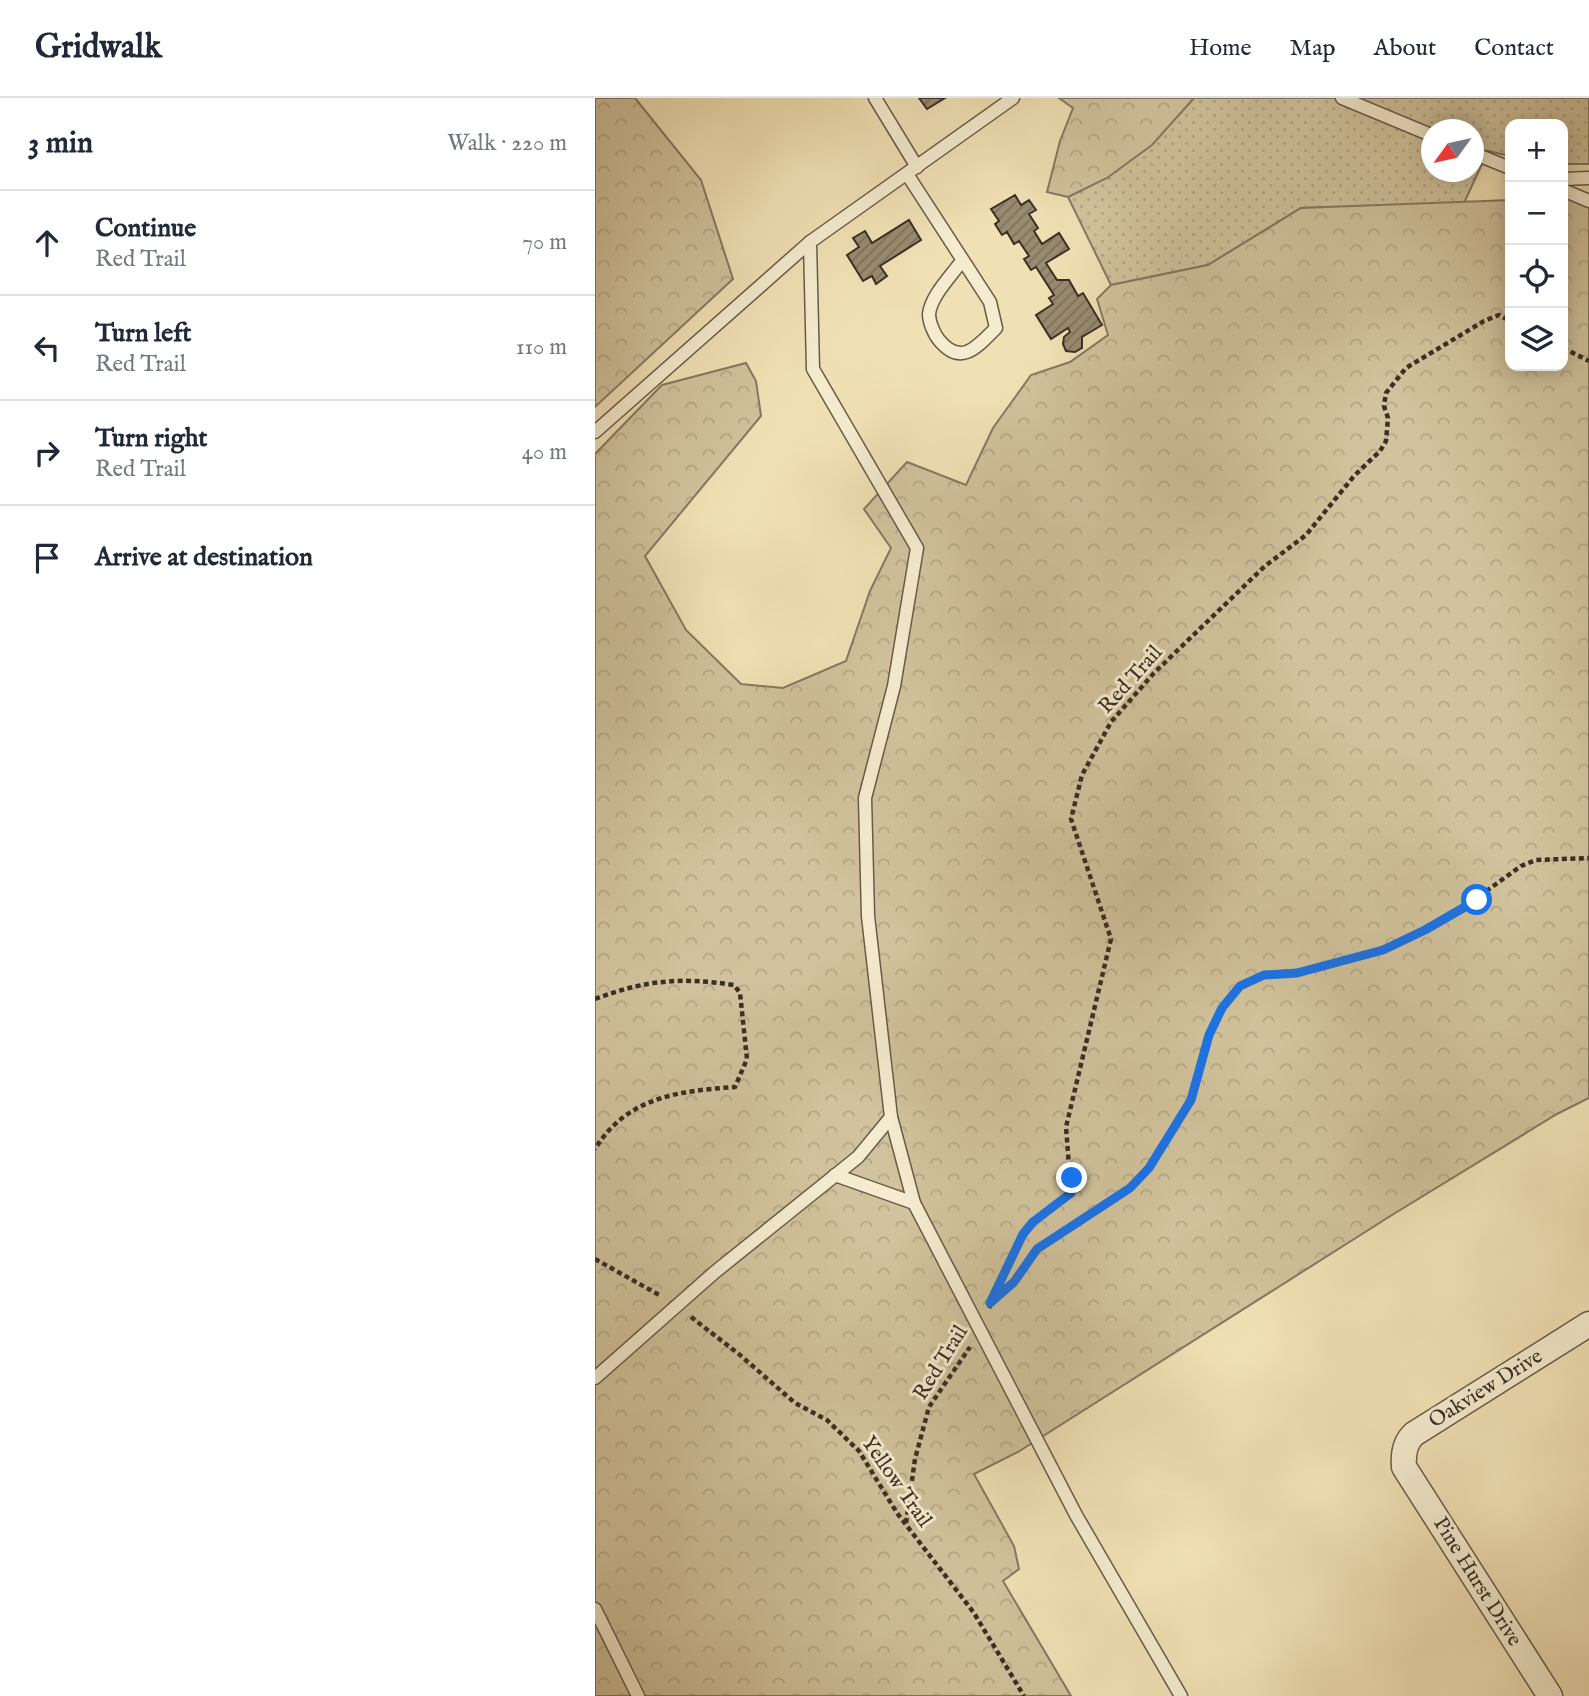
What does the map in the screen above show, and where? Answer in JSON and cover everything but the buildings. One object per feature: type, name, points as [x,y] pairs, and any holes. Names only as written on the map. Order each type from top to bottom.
[{"type":"street","name":"Oakview Drive","points":[[1404,1467],[1403,1456],[1408,1440],[1414,1434],[1589,1324]]},
{"type":"street","name":"Pine Hurst Drive","points":[[1404,1467],[1550,1696]]},
{"type":"lane","points":[[875,98],[961,262],[990,302],[996,328],[978,346],[962,354],[949,351],[935,335],[929,315],[937,297],[961,262]]},
{"type":"lane","points":[[595,432],[810,242],[1013,98]]},
{"type":"lane","points":[[1342,98],[1421,131]]},
{"type":"lane","points":[[1484,157],[1505,166]]},
{"type":"lane","points":[[1568,179],[1589,178]]},
{"type":"lane","points":[[1568,192],[1589,201]]},
{"type":"lane","points":[[810,242],[813,369],[918,548],[894,686],[865,798],[868,916],[891,1116],[914,1203],[1076,1515],[1181,1696]]},
{"type":"lane","points":[[595,1378],[674,1308],[857,1157],[891,1116]]},
{"type":"lane","points":[[835,1175],[914,1203]]},
{"type":"lane","points":[[595,1609],[638,1696]]},
{"type":"path","name":"Red Trail","points":[[906,1523],[915,1459],[929,1407],[981,1332],[990,1303],[1023,1234],[1033,1222],[1071,1193],[1066,1127],[1111,939],[1105,912],[1071,819],[1082,775],[1111,722],[1154,673],[1265,566],[1306,534],[1354,476],[1380,451],[1386,442],[1386,393],[1406,368],[1484,321],[1499,315],[1505,318]]},
{"type":"path","points":[[1568,350],[1589,361]]},
{"type":"path","points":[[990,1303],[1014,1282],[1037,1249],[1130,1188],[1149,1168],[1191,1100],[1209,1035],[1222,1008],[1240,986],[1264,975],[1297,973],[1383,950],[1456,913],[1514,870],[1536,860],[1589,858]]},
{"type":"path","points":[[595,999],[630,986],[669,979],[734,985],[740,993],[747,1059],[735,1087],[674,1095],[632,1108],[620,1117],[595,1149]]},
{"type":"path","name":"Yellow Trail","points":[[595,1259],[660,1295],[674,1308],[724,1341],[795,1404],[827,1420],[859,1451],[906,1523],[974,1612],[1024,1696]]},
{"type":"green space","points":[[595,98],[635,98],[701,180],[733,279],[595,407]]},
{"type":"green space","points":[[1059,98],[1194,98],[1152,145],[1107,178],[1068,197],[1047,192],[1060,141],[1073,108]]},
{"type":"green space","points":[[1194,98],[1589,98],[1589,164],[1568,164],[1568,119],[1505,119],[1505,155],[1488,151],[1484,160],[1484,119],[1421,119],[1421,182],[1474,182],[1464,203],[1301,208],[1208,265],[1111,285],[1068,197],[1107,176],[1151,143]]},
{"type":"green space","points":[[1589,195],[1589,1098],[1557,1114],[1392,1215],[1018,1452],[974,1474],[1014,1546],[1019,1569],[1003,1581],[1071,1696],[595,1696],[595,454],[662,385],[746,363],[756,381],[761,416],[645,556],[686,630],[741,684],[783,688],[846,661],[870,591],[891,548],[864,509],[907,462],[966,485],[993,428],[1031,375],[1070,362],[1108,335],[1097,299],[1111,285],[1208,265],[1301,208],[1505,200],[1505,371],[1568,371],[1568,196]]},
{"type":"route","points":[[1072,1178],[1071,1193],[1033,1222],[1023,1234],[990,1303],[1014,1282],[1037,1249],[1098,1206],[1130,1188],[1142,1177],[1171,1136],[1191,1100],[1204,1062],[1209,1035],[1222,1008],[1240,986],[1264,975],[1297,973],[1383,950],[1477,900]]}]
